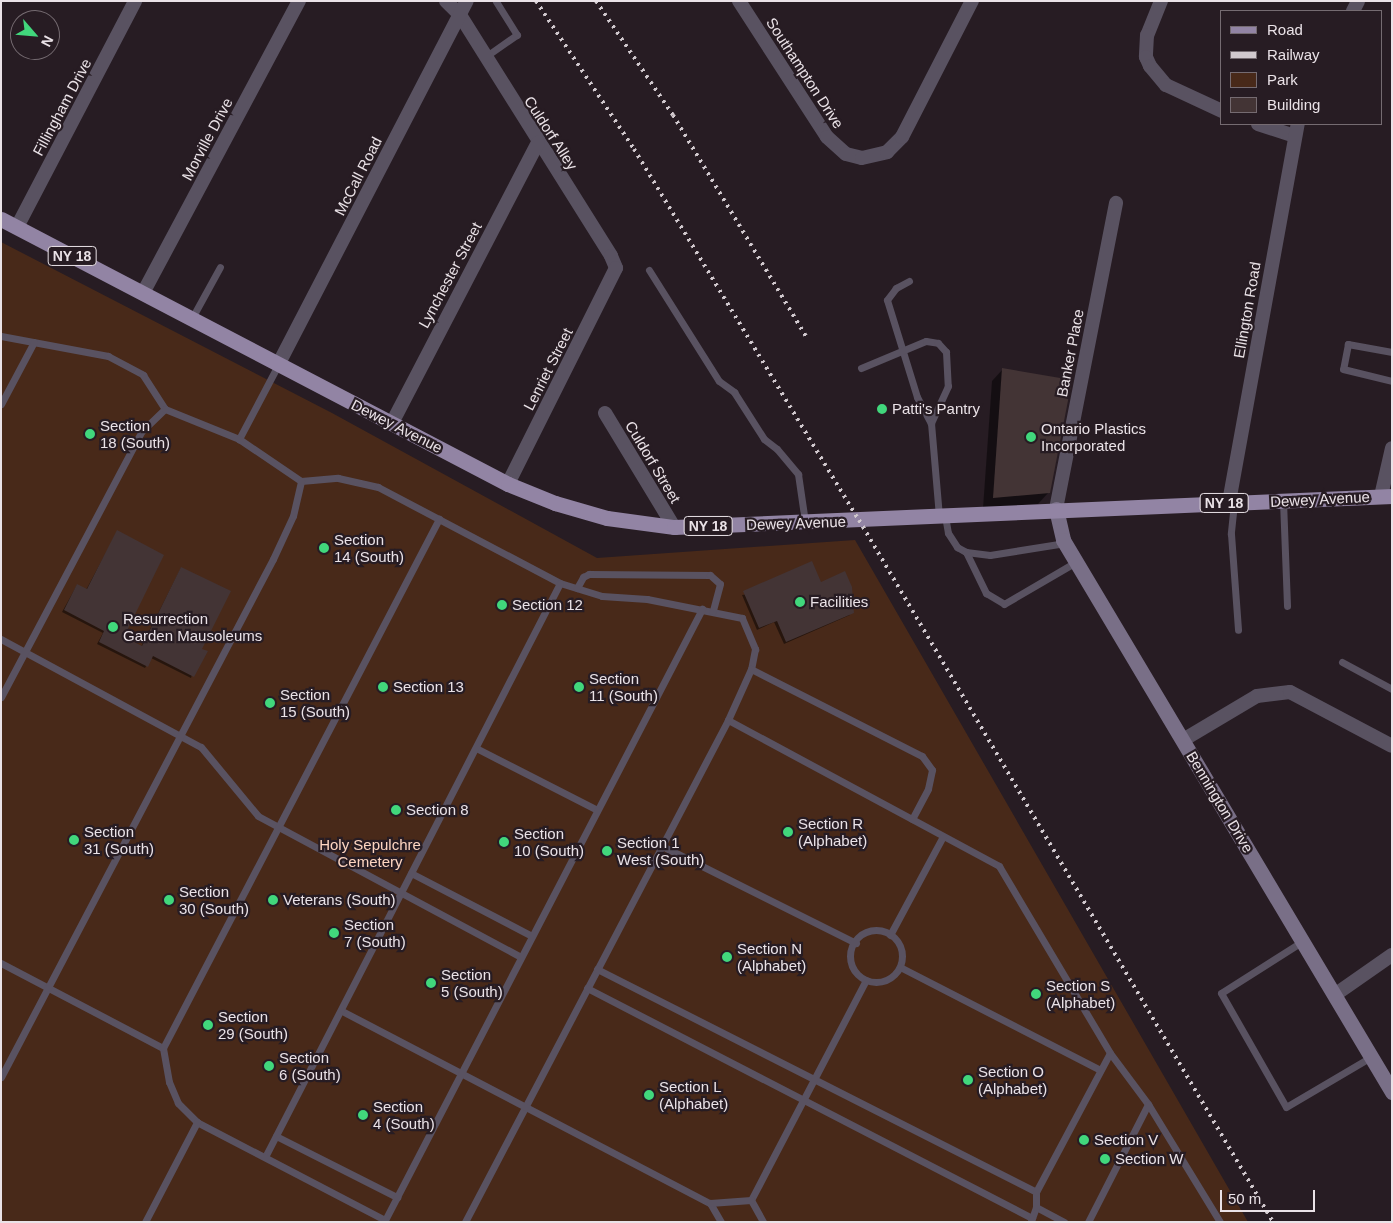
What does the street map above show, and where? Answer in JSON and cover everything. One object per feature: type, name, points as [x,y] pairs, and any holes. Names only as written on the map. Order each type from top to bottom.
[{"type":"main road","name":"Dewey Avenue","points":[[1,219],[508,484],[578,511],[637,524],[674,527],[1386,496]]},
{"type":"street","name":"Fillingham Drive","points":[[17,227],[135,1]]},
{"type":"street","name":"Morville Drive","points":[[143,293],[299,1]]},
{"type":"street","name":"Culdorf Alley","points":[[446,1],[460,15],[484,58],[611,256],[616,268]]},
{"type":"street","name":"McCall Road","points":[[278,365],[467,1]]},
{"type":"street","name":"Southampton Drive","points":[[739,1],[827,137],[839,149],[862,158],[886,152],[902,137],[972,1]]},
{"type":"street","points":[[1162,1],[1147,35],[1146,57],[1150,66],[1166,85],[1220,109]]},
{"type":"street","points":[[1264,125],[1297,130]]},
{"type":"street","name":"Ellington Road","points":[[1231,502],[1297,130]]},
{"type":"street","name":"Lynchester Street","points":[[392,423],[538,143]]},
{"type":"street","name":"Banker Place","points":[[1056,509],[1116,203]]},
{"type":"street","name":"Lenriet Street","points":[[508,484],[616,268]]},
{"type":"street","name":"Culdorf Street","points":[[604,413],[674,527]]},
{"type":"street","points":[[1386,496],[1392,448]]},
{"type":"street","name":"Bennington Drive","points":[[1056,509],[1059,532],[1065,543],[1336,994],[1392,1092]]},
{"type":"street","points":[[1183,740],[1257,696],[1290,692],[1392,746]]},
{"type":"street","points":[[1336,994],[1392,956]]},
{"type":"lane","points":[[484,58],[517,35],[496,1]]},
{"type":"lane","points":[[192,318],[220,267]]},
{"type":"lane","points":[[649,270],[719,381],[734,392],[764,439],[778,449],[798,474],[805,522]]},
{"type":"lane","points":[[909,281],[896,288],[887,300],[904,349],[917,397],[932,423],[942,516],[948,533],[957,548],[966,552],[990,555],[1065,543]]},
{"type":"lane","points":[[1,336],[108,356],[142,375],[164,409],[239,439],[301,481],[338,478],[378,488],[560,583],[602,596],[647,599],[742,618],[756,649],[751,669],[728,720],[465,1222]]},
{"type":"lane","points":[[861,368],[926,341],[938,343],[946,352],[948,386],[932,423]]},
{"type":"lane","points":[[1,404],[34,342]]},
{"type":"lane","points":[[1392,352],[1348,344],[1343,369],[1392,381]]},
{"type":"lane","points":[[239,439],[278,365]]},
{"type":"lane","points":[[1,697],[142,431],[164,409]]},
{"type":"lane","points":[[1,1077],[180,734],[274,560],[293,516],[301,481]]},
{"type":"lane","points":[[1283,501],[1287,606]]},
{"type":"lane","points":[[1231,502],[1231,534],[1238,630]]},
{"type":"lane","points":[[439,519],[163,1048],[169,1082],[178,1103],[198,1122],[384,1221],[702,609]]},
{"type":"lane","points":[[966,552],[986,593],[1004,604],[1076,562]]},
{"type":"lane","points":[[578,588],[583,577],[589,574],[710,575],[720,584],[713,611]]},
{"type":"lane","points":[[265,1157],[560,583]]},
{"type":"lane","points":[[1,639],[201,747],[258,816],[521,957]]},
{"type":"lane","points":[[1342,662],[1392,689]]},
{"type":"lane","points":[[751,669],[922,756],[932,770],[928,789],[912,819]]},
{"type":"lane","points":[[728,720],[999,866],[1110,1052],[1148,1104],[1220,1222]]},
{"type":"lane","points":[[476,748],[597,810]]},
{"type":"lane","points":[[890,935],[943,836]]},
{"type":"lane","points":[[662,846],[856,943]]},
{"type":"lane","points":[[411,873],[532,936]]},
{"type":"lane","points":[[874,930],[890,935],[902,953],[900,968],[889,979],[866,980],[859,976],[851,961],[859,937],[874,930]]},
{"type":"lane","points":[[1304,941],[1220,993],[1286,1107],[1372,1057]]},
{"type":"lane","points":[[1,963],[163,1048]]},
{"type":"lane","points":[[900,968],[1100,1070]]},
{"type":"lane","points":[[597,969],[813,1081],[1036,1192]]},
{"type":"lane","points":[[751,1200],[866,980]]},
{"type":"lane","points":[[588,988],[1031,1220],[1036,1207],[1036,1192],[1110,1052]]},
{"type":"lane","points":[[342,1010],[710,1203],[751,1200]]},
{"type":"lane","points":[[1088,1222],[1148,1104]]},
{"type":"lane","points":[[145,1222],[198,1122]]},
{"type":"lane","points":[[276,1136],[397,1197]]},
{"type":"lane","points":[[751,1200],[764,1222]]},
{"type":"lane","points":[[710,1203],[721,1222]]},
{"type":"lane","points":[[1036,1207],[1064,1222]]},
{"type":"green space","name":"Holy Sepulchre Cemetery","points":[[1,242],[332,413],[597,558],[855,540],[1248,1222],[1,1222]]},
{"type":"building","name":"Ontario Plastics Incorporated","points":[[1002,368],[1072,380],[1050,493],[993,498]]},
{"type":"building","points":[[117,530],[164,555],[124,637],[142,646],[181,567],[231,591],[202,649],[208,651],[194,677],[153,656],[148,667],[99,642],[104,631],[64,610],[77,584],[87,589]]},
{"type":"building","name":"Facilities","points":[[812,561],[821,582],[845,571],[852,587],[854,613],[786,642],[777,621],[759,628],[743,591]]},
{"type":"railway","points":[[536,1],[634,149],[859,520],[1273,1222]]},
{"type":"railway","points":[[596,1],[673,115],[807,338]]},
{"type":"place","name":"Patti's Pantry","points":[[882,409]]},
{"type":"place","name":"Section 18 (South)","points":[[90,434]]},
{"type":"place","name":"Ontario Plastics Incorporated","points":[[1031,437]]},
{"type":"place","name":"Section 14 (South)","points":[[324,548]]},
{"type":"place","name":"Facilities","points":[[800,602]]},
{"type":"place","name":"Section 12","points":[[502,605]]},
{"type":"place","name":"Resurrection Garden Mausoleums","points":[[113,627]]},
{"type":"place","name":"Section 13","points":[[383,687]]},
{"type":"place","name":"Section 11 (South)","points":[[579,687]]},
{"type":"place","name":"Section 15 (South)","points":[[270,703]]},
{"type":"place","name":"Section 8","points":[[396,810]]},
{"type":"place","name":"Section R (Alphabet)","points":[[788,832]]},
{"type":"place","name":"Section 31 (South)","points":[[74,840]]},
{"type":"place","name":"Section 10 (South)","points":[[504,842]]},
{"type":"place","name":"Section 1 West (South)","points":[[607,851]]},
{"type":"place","name":"Section 30 (South)","points":[[169,900]]},
{"type":"place","name":"Veterans (South)","points":[[273,900]]},
{"type":"place","name":"Section 7 (South)","points":[[334,933]]},
{"type":"place","name":"Section N (Alphabet)","points":[[727,957]]},
{"type":"place","name":"Section 5 (South)","points":[[431,983]]},
{"type":"place","name":"Section S (Alphabet)","points":[[1036,994]]},
{"type":"place","name":"Section 29 (South)","points":[[208,1025]]},
{"type":"place","name":"Section 6 (South)","points":[[269,1066]]},
{"type":"place","name":"Section O (Alphabet)","points":[[968,1080]]},
{"type":"place","name":"Section L (Alphabet)","points":[[649,1095]]},
{"type":"place","name":"Section 4 (South)","points":[[363,1115]]},
{"type":"place","name":"Section V","points":[[1084,1140]]},
{"type":"place","name":"Section W","points":[[1105,1159]]}]
